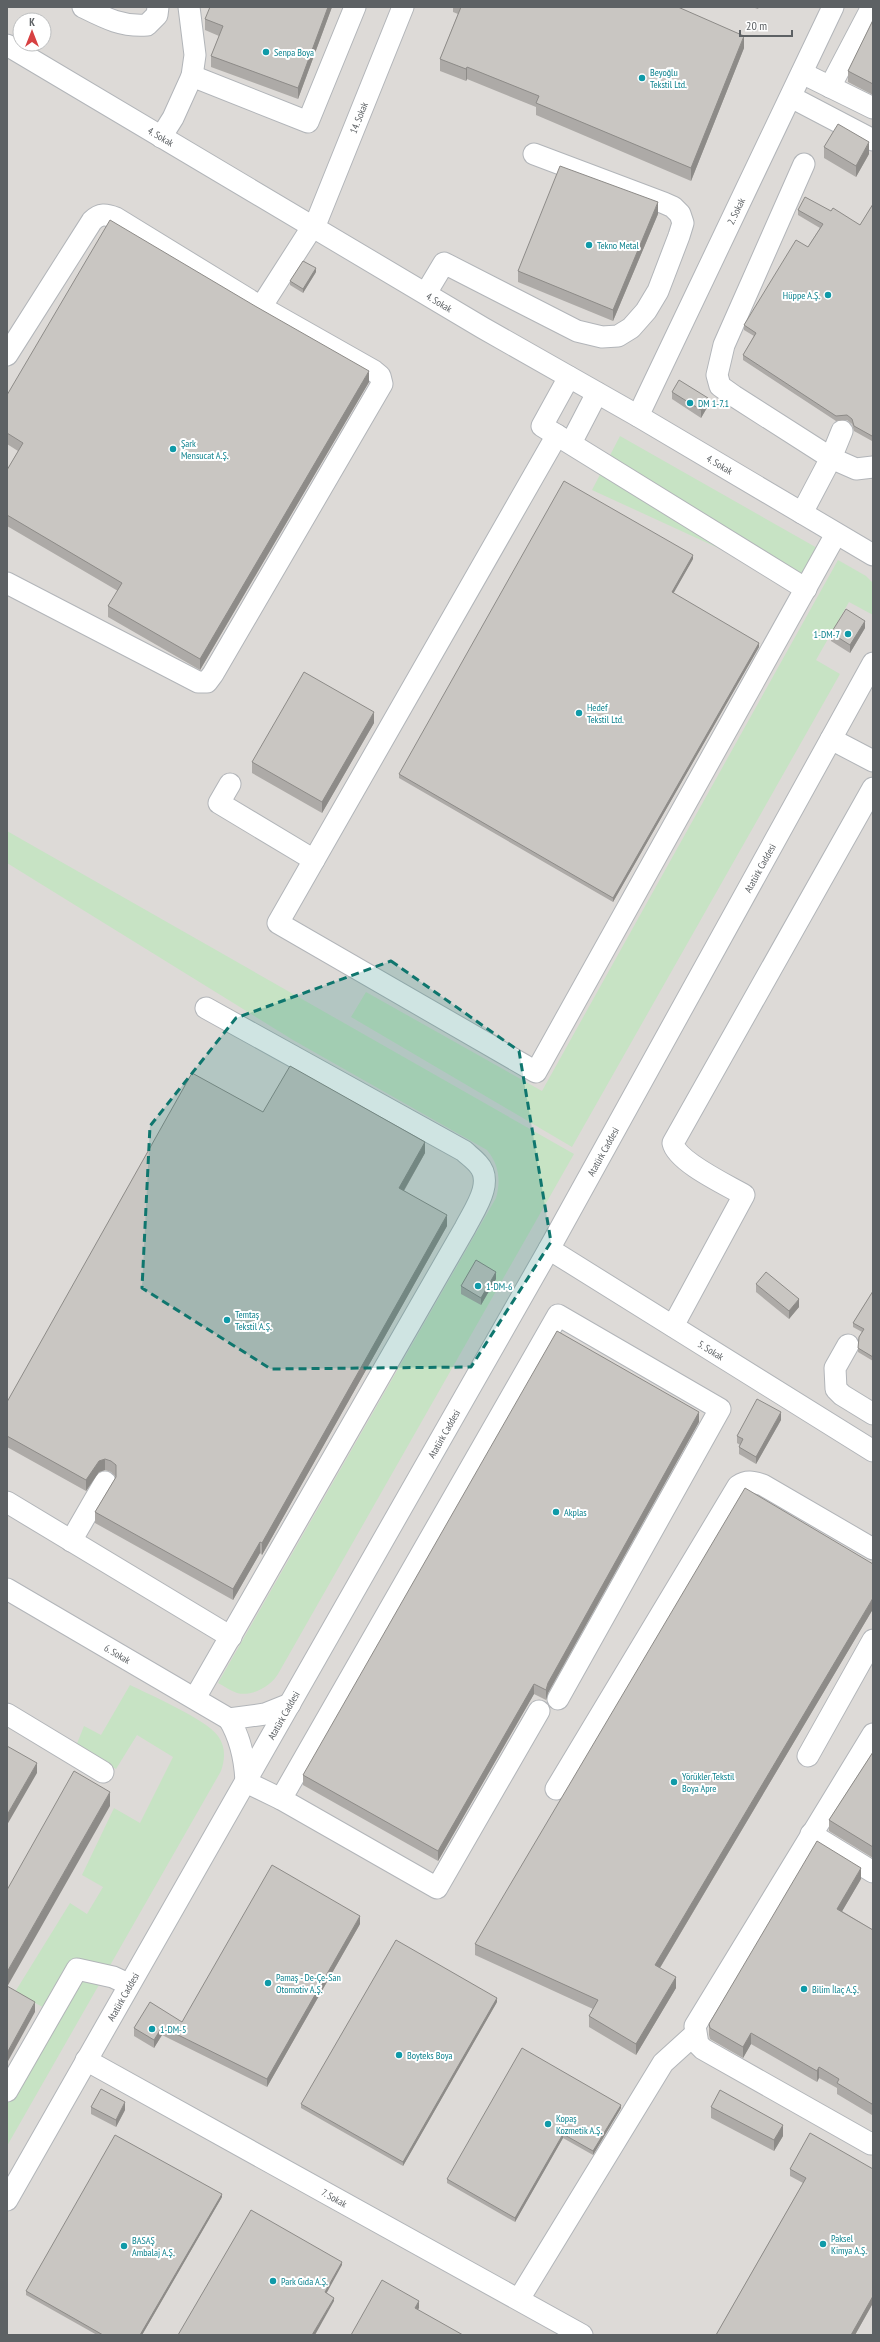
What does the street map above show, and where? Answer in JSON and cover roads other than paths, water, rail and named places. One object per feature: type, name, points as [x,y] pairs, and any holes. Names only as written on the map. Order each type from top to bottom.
[{"type":"street","points":[[83,7],[114,22],[135,26],[147,25],[157,15],[158,7]]},
{"type":"street","points":[[161,137],[173,118],[192,76],[196,55],[189,7]]},
{"type":"street","points":[[192,76],[308,122],[355,7]]},
{"type":"street","name":"14. Sokak","points":[[261,307],[313,226],[403,7]]},
{"type":"street","name":"2. Sokak","points":[[638,416],[833,7]]},
{"type":"street","points":[[830,87],[872,7]]},
{"type":"street","name":"4. Sokak","points":[[7,45],[873,555]]},
{"type":"street","points":[[802,73],[873,108]]},
{"type":"street","points":[[791,97],[873,140]]},
{"type":"street","points":[[426,293],[444,263],[577,331],[602,336],[618,336],[631,328],[646,311],[658,291],[679,236],[683,223],[680,214],[674,207],[534,154]]},
{"type":"street","points":[[804,164],[731,328],[717,375],[720,386],[831,458],[856,469],[873,467]]},
{"type":"street","points":[[7,355],[92,221],[98,215],[108,214],[261,307],[374,371],[380,376],[382,384],[213,674],[206,682],[198,682],[7,583]]},
{"type":"street","points":[[569,377],[542,426],[806,589]]},
{"type":"street","points":[[597,393],[564,439],[278,923],[536,1072],[836,534]]},
{"type":"street","points":[[802,514],[831,458],[842,431]]},
{"type":"street","name":"Atatürk Caddesi","points":[[7,2200],[128,1984],[246,1782],[548,1249],[873,663]]},
{"type":"street","points":[[830,739],[873,761]]},
{"type":"street","points":[[230,784],[219,803],[314,860]]},
{"type":"street","points":[[673,1326],[744,1195],[685,1160],[675,1150],[674,1143],[873,788]]},
{"type":"street","points":[[196,1698],[465,1228],[479,1202],[485,1186],[485,1177],[479,1164],[464,1151],[206,1008]]},
{"type":"street","name":"5. Sokak","points":[[548,1249],[873,1451]]},
{"type":"street","points":[[281,1799],[558,1314],[720,1409],[558,1699]]},
{"type":"street","points":[[848,1345],[835,1368],[836,1389],[873,1414]]},
{"type":"street","points":[[839,1430],[855,1403]]},
{"type":"street","points":[[556,1789],[738,1486],[744,1482],[752,1481],[763,1484],[873,1549]]},
{"type":"street","points":[[71,1541],[105,1482]]},
{"type":"street","points":[[7,1502],[231,1637]]},
{"type":"street","name":"6. Sokak","points":[[7,1589],[229,1718]]},
{"type":"street","points":[[808,1756],[873,1640]]},
{"type":"street","points":[[290,1704],[265,1714],[229,1718],[236,1730],[244,1754],[246,1782],[281,1799],[437,1888],[539,1711]]},
{"type":"street","points":[[7,1714],[103,1772]]},
{"type":"street","points":[[873,1734],[698,2020],[695,2034],[698,2044],[703,2049],[871,2144],[873,2143]]},
{"type":"street","points":[[811,1834],[873,1872]]},
{"type":"street","points":[[7,2091],[77,1969],[113,1977],[128,1984]]},
{"type":"street","points":[[519,2299],[663,2063],[695,2034]]},
{"type":"street","name":"7. Sokak","points":[[86,2060],[519,2299],[572,2333]]},
{"type":"place","name":"Senpa Boya","points":[[266,52]]},
{"type":"place","name":"Beyoğlu Tekstil Ltd.","points":[[642,78]]},
{"type":"place","name":"Tekno Metal","points":[[589,245]]},
{"type":"place","name":"Hüppe A.Ş.","points":[[828,295]]},
{"type":"place","name":"DM 1-7.1","points":[[690,403]]},
{"type":"place","name":"Şark Mensucat A.Ş.","points":[[173,449]]},
{"type":"place","name":"1-DM-7","points":[[848,634]]},
{"type":"place","name":"Hedef Tekstil Ltd.","points":[[579,713]]},
{"type":"place","name":"1-DM-6","points":[[478,1286]]},
{"type":"place","name":"Temtaş Tekstil A.Ş.","points":[[227,1320]]},
{"type":"place","name":"Akplas","points":[[556,1512]]},
{"type":"place","name":"Yörükler Tekstil Boya Apre","points":[[674,1782]]},
{"type":"place","name":"Pamaş - De-Çe-San Otomotiv A.Ş.","points":[[268,1983]]},
{"type":"place","name":"Bilim İlaç A.Ş.","points":[[804,1989]]},
{"type":"place","name":"1-DM-5","points":[[152,2029]]},
{"type":"place","name":"Boyteks Boya","points":[[399,2055]]},
{"type":"place","name":"Kopaş Kozmetik A.Ş.","points":[[548,2124]]},
{"type":"place","name":"Paksel Kimya A.Ş.","points":[[823,2244]]},
{"type":"place","name":"BASAŞ Ambalaj A.Ş.","points":[[124,2246]]},
{"type":"place","name":"Park Gıda A.Ş.","points":[[273,2281]]}]
